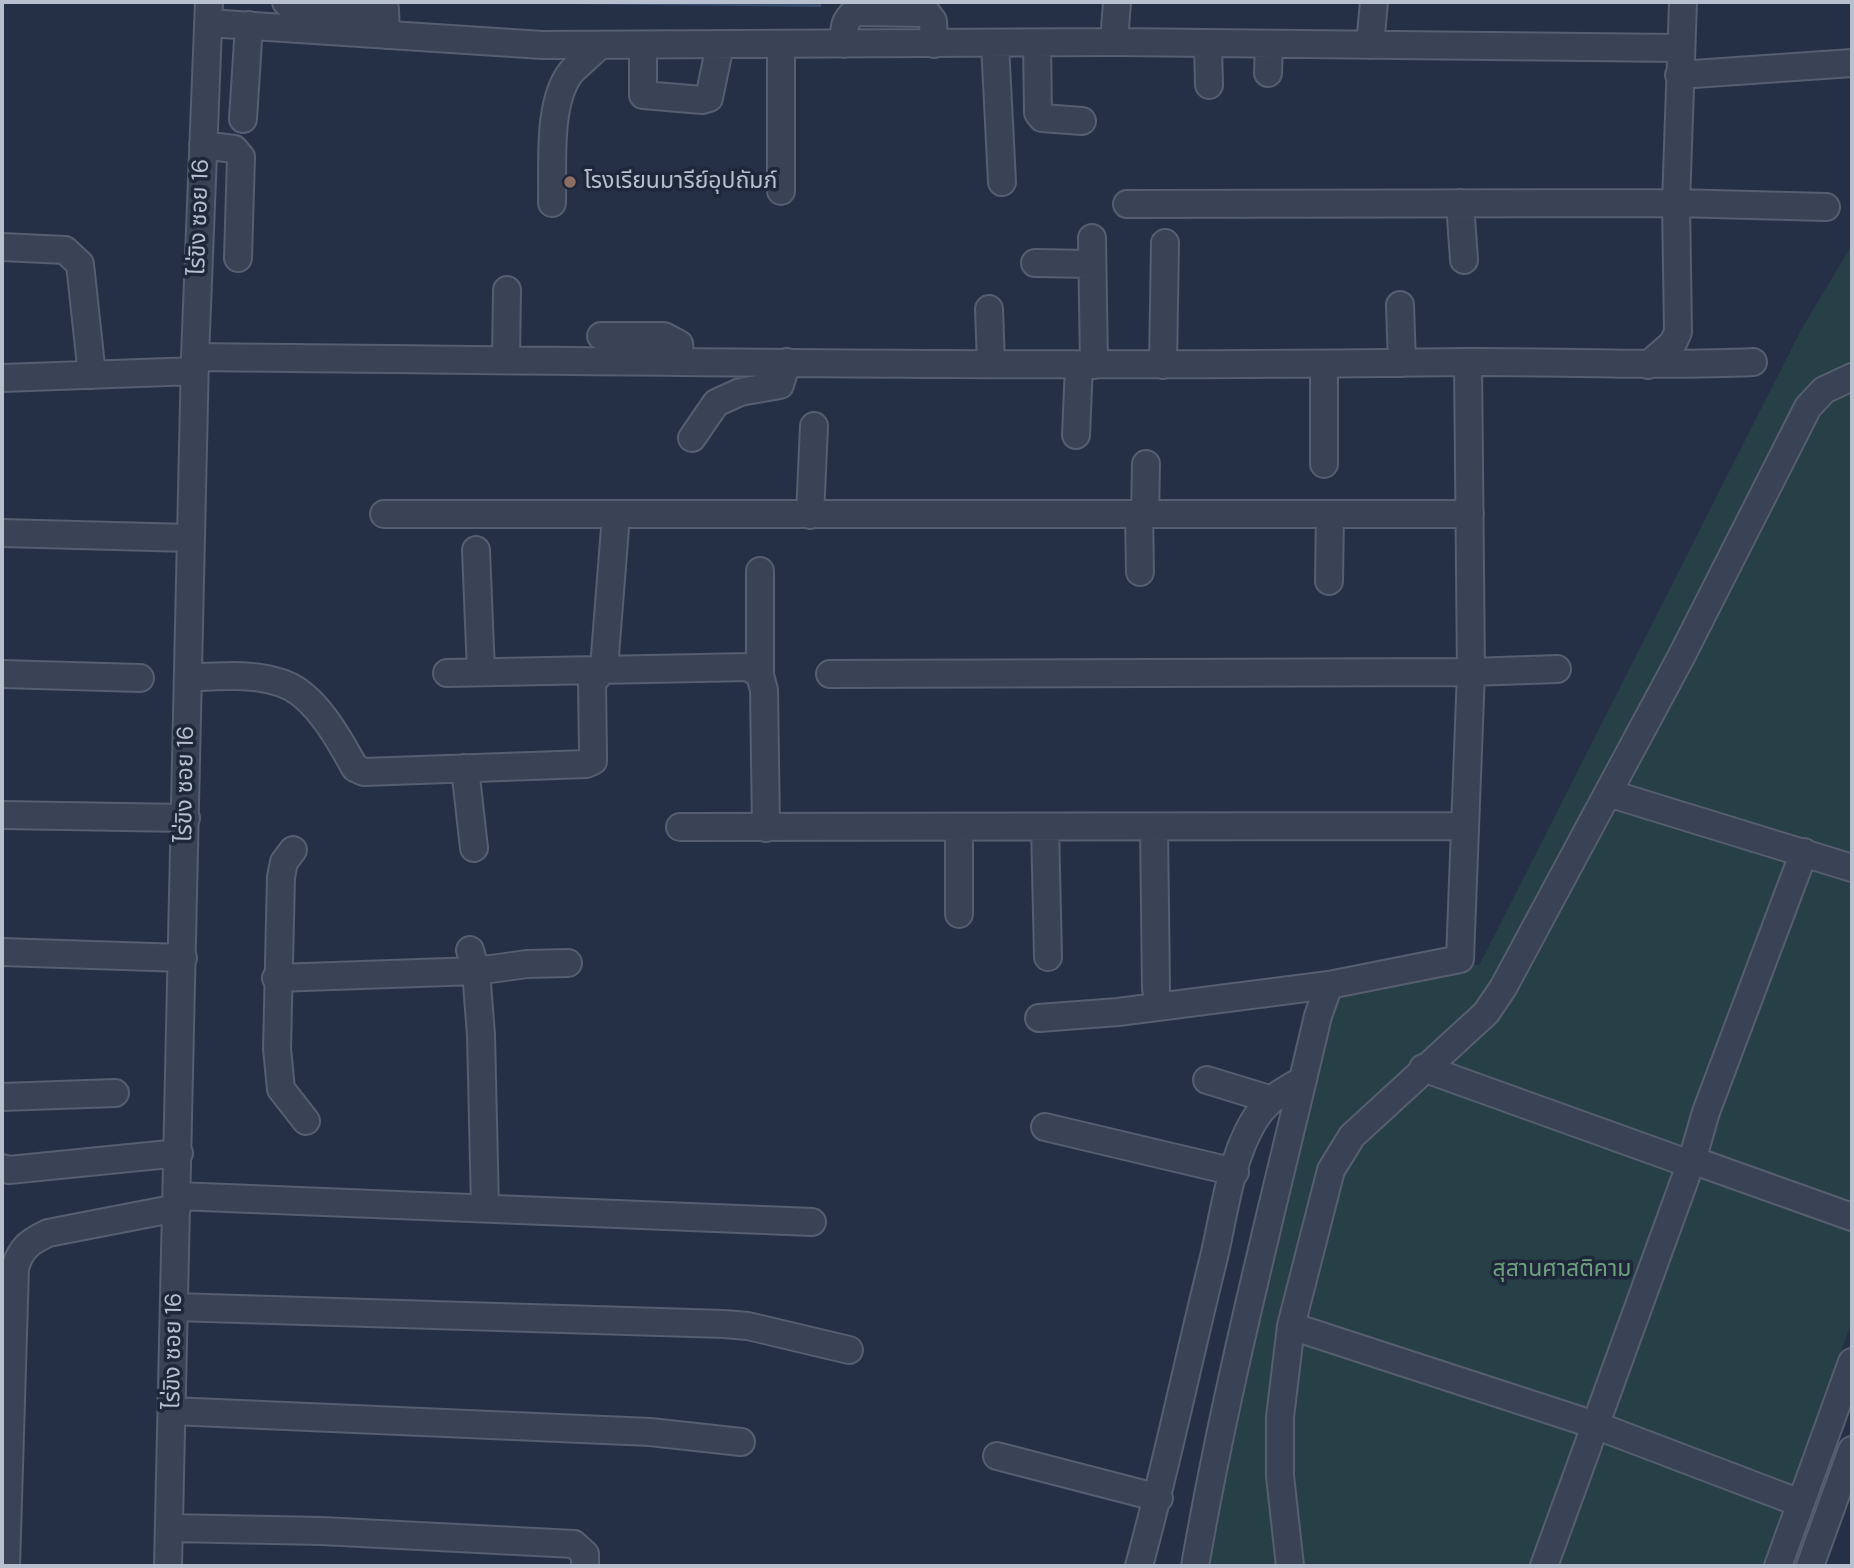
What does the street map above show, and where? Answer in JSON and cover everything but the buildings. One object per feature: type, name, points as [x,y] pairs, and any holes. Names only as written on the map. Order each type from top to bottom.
[{"type":"street","points":[[286,2],[292,8],[385,9],[386,35]]},
{"type":"street","points":[[1114,42],[1116,2]]},
{"type":"street","points":[[1370,45],[1374,2]]},
{"type":"street","points":[[1648,365],[1673,343],[1678,332],[1676,203],[1679,48],[1683,2]]},
{"type":"street","points":[[208,12],[386,35],[541,45],[1114,42],[1679,48]]},
{"type":"street","name":"ไร่ขิง ซอย 16","points":[[168,1566],[179,1153],[190,538],[208,12]]},
{"type":"street","points":[[243,119],[246,17]]},
{"type":"street","points":[[1208,43],[1209,85]]},
{"type":"street","points":[[995,44],[1002,181]]},
{"type":"street","points":[[1037,44],[1038,113],[1042,118],[1082,121]]},
{"type":"street","points":[[1268,73],[1269,44]]},
{"type":"street","points":[[552,203],[555,122],[563,86],[572,72],[600,45]]},
{"type":"street","points":[[643,45],[643,95],[702,100],[709,97],[712,90],[720,45]]},
{"type":"street","points":[[781,45],[781,191]]},
{"type":"street","points":[[1679,75],[1852,63]]},
{"type":"street","points":[[203,145],[234,149],[240,157],[238,258]]},
{"type":"street","points":[[1460,203],[1464,260]]},
{"type":"street","points":[[1127,204],[1676,203],[1826,206]]},
{"type":"street","points":[[1163,365],[1165,243]]},
{"type":"street","points":[[2,247],[65,250],[80,264],[92,375]]},
{"type":"street","points":[[1035,263],[1092,251],[1086,365],[1076,436]]},
{"type":"street","points":[[506,360],[508,290]]},
{"type":"street","points":[[1400,305],[1402,363]]},
{"type":"street","points":[[989,309],[991,364]]},
{"type":"street","points":[[601,336],[664,336],[678,344],[681,361]]},
{"type":"street","points":[[2,378],[92,375],[195,364],[506,360],[1086,365],[1468,362],[1648,365],[1753,362]]},
{"type":"street","points":[[692,438],[716,403],[740,392],[780,384],[787,362]]},
{"type":"street","points":[[1039,1018],[1118,1012],[1329,985],[1460,960],[1471,672],[1468,362]]},
{"type":"street","points":[[1324,365],[1324,464]]},
{"type":"street","points":[[1290,1566],[1280,1476],[1280,1417],[1291,1326],[1331,1170],[1352,1136],[1492,1005],[1608,793],[1808,407],[1824,390],[1852,377]]},
{"type":"street","points":[[810,515],[814,426]]},
{"type":"street","points":[[1140,572],[1146,464]]},
{"type":"street","points":[[384,514],[1470,514]]},
{"type":"street","points":[[1329,581],[1330,514]]},
{"type":"street","points":[[188,678],[235,676],[290,687],[317,712],[358,770],[586,764],[593,761],[592,683],[604,668],[616,515]]},
{"type":"street","points":[[2,533],[190,538]]},
{"type":"street","points":[[476,551],[481,672]]},
{"type":"street","points":[[760,571],[760,675],[765,690],[766,828]]},
{"type":"street","points":[[447,673],[748,667],[760,675]]},
{"type":"street","points":[[830,674],[1471,672],[1557,669]]},
{"type":"street","points":[[2,674],[140,678]]},
{"type":"street","points":[[466,768],[474,848]]},
{"type":"street","points":[[1608,793],[1852,868]]},
{"type":"street","points":[[2,815],[186,818]]},
{"type":"street","points":[[680,827],[1465,826]]},
{"type":"street","points":[[959,827],[959,914]]},
{"type":"street","points":[[1045,827],[1048,957]]},
{"type":"street","points":[[1154,827],[1156,989]]},
{"type":"street","points":[[293,850],[284,862],[281,877],[276,978],[277,1049],[281,1090],[306,1121]]},
{"type":"street","points":[[1544,1566],[1691,1162],[1706,1112],[1804,852]]},
{"type":"street","points":[[2,952],[183,958]]},
{"type":"street","points":[[276,978],[473,960],[527,964],[568,963]]},
{"type":"street","points":[[473,960],[485,1207]]},
{"type":"street","points":[[1195,1566],[1211,1476],[1318,1016],[1329,985]]},
{"type":"street","points":[[1423,1068],[1852,1217]]},
{"type":"street","points":[[1207,1080],[1269,1099]]},
{"type":"street","points":[[1139,1566],[1159,1498],[1187,1365],[1235,1172],[1252,1124],[1269,1099],[1303,1080]]},
{"type":"street","points":[[2,1097],[115,1093]]},
{"type":"street","points":[[1045,1127],[1235,1172]]},
{"type":"street","points":[[2,1168],[9,1170],[179,1153]]},
{"type":"street","points":[[6,1566],[15,1268],[20,1252],[29,1242],[48,1233],[177,1202],[485,1207],[812,1222]]},
{"type":"street","points":[[175,1307],[724,1324],[748,1326],[849,1350]]},
{"type":"street","points":[[1291,1326],[1595,1425],[1800,1503]]},
{"type":"street","points":[[1777,1566],[1852,1362]]},
{"type":"street","points":[[172,1411],[650,1432],[741,1442]]},
{"type":"street","points":[[1810,1566],[1852,1450]]},
{"type":"street","points":[[997,1456],[1159,1498]]},
{"type":"street","points":[[1813,1469],[1842,1478]]},
{"type":"street","points":[[170,1528],[322,1531],[574,1544],[586,1553],[585,1566]]},
{"type":"green space","name":"สุสานศาสติคาม","points":[[1852,245],[1852,1321],[1762,1566],[1200,1566],[1324,1007],[1340,988],[1480,964],[1801,330]]},
{"type":"water","points":[[821,2],[821,7],[567,4]]},
{"type":"place","name":"โรงเรียนมารีย์อุปถัมภ์","points":[[570,182]]}]
